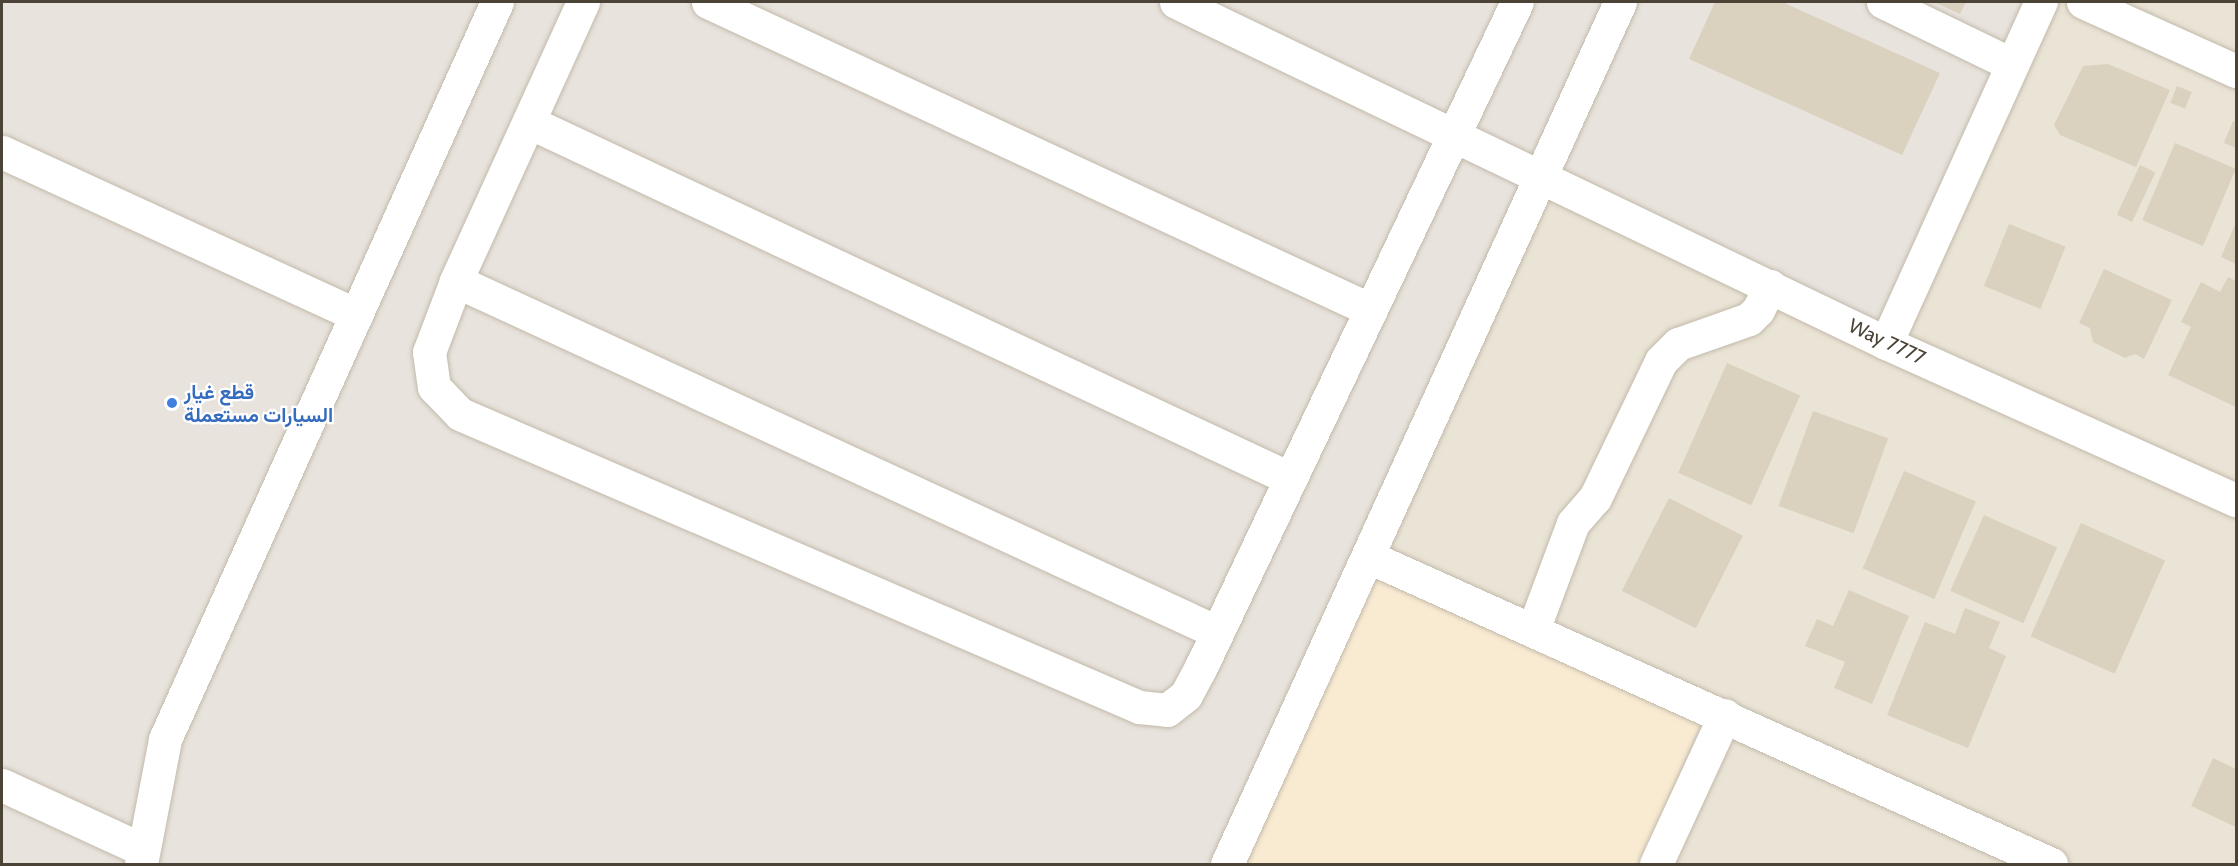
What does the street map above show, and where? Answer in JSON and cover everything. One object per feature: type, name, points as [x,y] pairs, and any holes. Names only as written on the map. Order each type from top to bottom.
[{"type":"street","points":[[2,786],[142,857],[165,740],[497,2]]},
{"type":"street","points":[[583,2],[456,281],[429,352],[434,387],[460,414],[1139,707],[1167,710],[1185,695],[1217,632],[1517,2]]},
{"type":"street","points":[[708,2],[1371,310]]},
{"type":"street","name":"Way 7777","points":[[1176,2],[1454,132],[1886,343],[2236,500]]},
{"type":"street","points":[[1227,864],[1369,557],[1620,2]]},
{"type":"street","points":[[1883,2],[2012,64]]},
{"type":"street","points":[[1886,343],[2041,2]]},
{"type":"street","points":[[2083,2],[2236,71]]},
{"type":"street","points":[[529,122],[1291,479]]},
{"type":"street","points":[[2,152],[356,315]]},
{"type":"street","points":[[456,281],[1217,632]]},
{"type":"street","points":[[1533,630],[1574,523],[1595,498],[1661,361],[1678,344],[1749,319],[1758,310],[1770,286]]},
{"type":"street","points":[[1369,557],[1725,715],[2051,864]]},
{"type":"street","points":[[1656,864],[1725,715]]},
{"type":"shaded area","points":[[2,2],[2236,2],[2236,864],[2,864]]},
{"type":"shaded area","points":[[2,2],[2040,2],[1886,343],[1543,175],[1223,864],[2,864]]},
{"type":"shaded area","points":[[1375,573],[1700,724],[1639,864],[1244,864]]},
{"type":"building","points":[[1715,2],[1782,2],[1940,73],[1902,155],[1689,59]]},
{"type":"building","points":[[1934,2],[1966,2],[1960,14]]},
{"type":"building","points":[[2108,64],[2170,90],[2136,167],[2060,135],[2054,125],[2083,66]]},
{"type":"building","points":[[2177,86],[2192,92],[2185,109],[2170,103]]},
{"type":"building","points":[[2233,121],[2236,122],[2236,148],[2224,143]]},
{"type":"building","points":[[2175,143],[2236,169],[2203,246],[2142,220]]},
{"type":"building","points":[[2140,165],[2155,172],[2132,222],[2117,215]]},
{"type":"building","points":[[2236,222],[2236,264],[2221,257]]},
{"type":"building","points":[[2009,224],[2066,247],[2040,309],[1984,286]]},
{"type":"building","points":[[2104,269],[2172,300],[2144,359],[2135,354],[2125,358],[2093,342],[2090,328],[2079,323]]},
{"type":"building","points":[[2228,277],[2236,281],[2236,407],[2168,375],[2191,327],[2181,322],[2201,282],[2220,292]]},
{"type":"building","points":[[1727,363],[1800,396],[1751,505],[1678,473]]},
{"type":"building","points":[[1813,411],[1888,438],[1854,533],[1778,506]]},
{"type":"building","points":[[1904,471],[1976,501],[1934,599],[1863,569]]},
{"type":"building","points":[[1669,498],[1743,536],[1696,628],[1622,591]]},
{"type":"building","points":[[1984,515],[2057,548],[2023,623],[1950,591]]},
{"type":"building","points":[[2081,523],[2165,560],[2115,674],[2031,636]]},
{"type":"building","points":[[1849,590],[1909,616],[1872,704],[1834,688],[1845,662],[1805,646],[1817,619],[1833,626]]},
{"type":"building","points":[[1965,608],[2000,622],[1989,648],[2006,656],[1968,748],[1887,715],[1925,622],[1955,634]]},
{"type":"building","points":[[2213,758],[2236,769],[2236,827],[2191,806]]},
{"type":"place","name":"قطع غيار السيارات مستعملة","points":[[172,403]]}]
